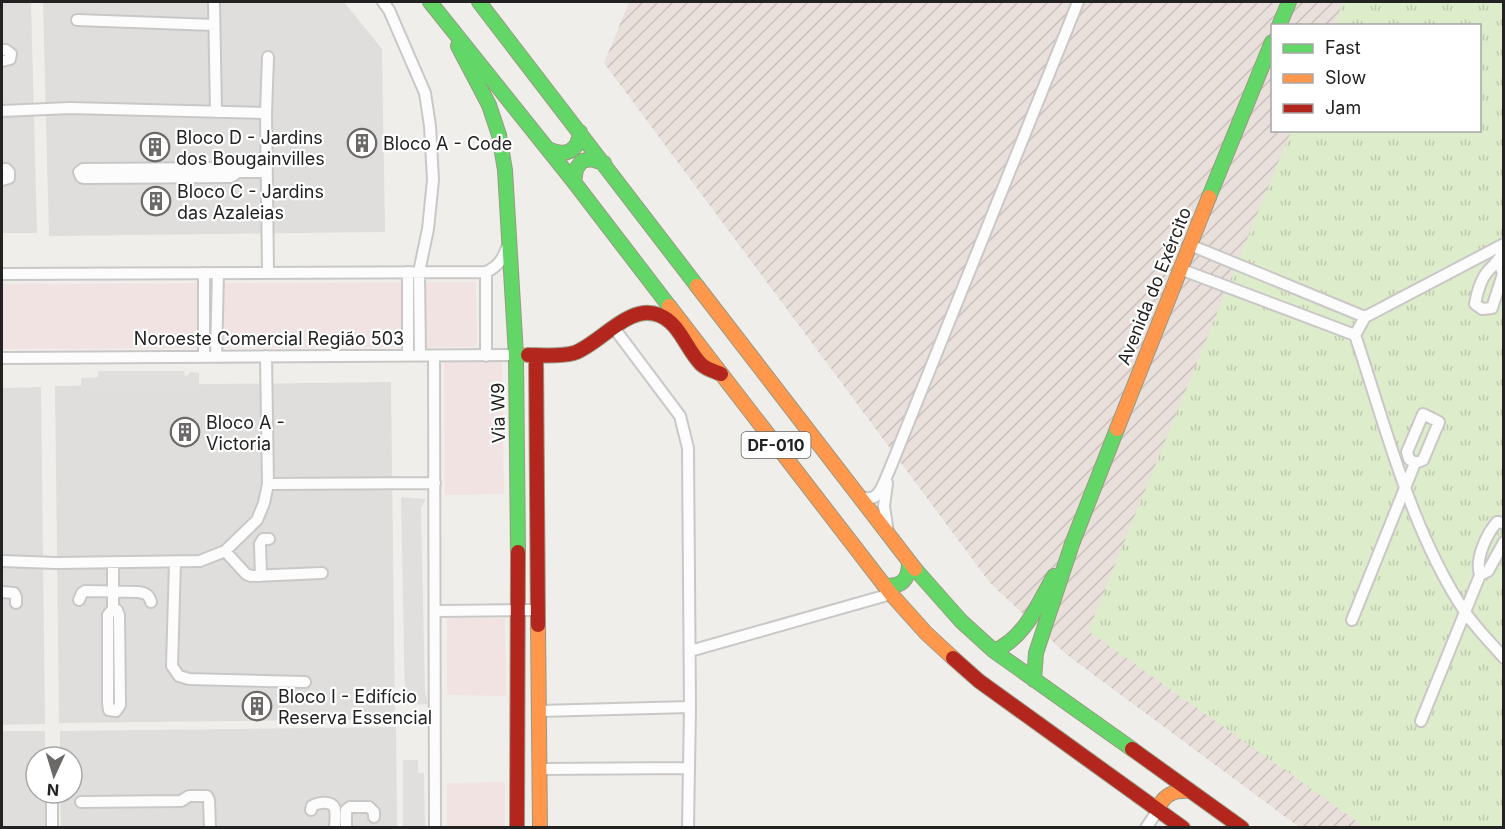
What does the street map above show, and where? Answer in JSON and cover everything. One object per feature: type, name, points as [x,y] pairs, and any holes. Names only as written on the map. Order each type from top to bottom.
[{"type":"main road","name":"DF-010","points":[[479,2],[909,562],[961,621],[994,651],[1034,680],[1158,780],[1190,791],[1242,828]]},
{"type":"main road","points":[[1280,24],[1289,2]]},
{"type":"main road","name":"DF-010","points":[[434,7],[574,182],[887,590],[926,633],[978,681],[1183,828]]},
{"type":"main road","name":"Via W9","points":[[434,7],[479,82],[493,113],[501,142],[505,170],[516,355],[517,828]]},
{"type":"main road","name":"Avenida do Exército","points":[[1034,680],[1036,653],[1072,544],[1271,44]]},
{"type":"main road","points":[[548,150],[565,154],[575,150],[580,142],[580,132]]},
{"type":"main road","points":[[574,182],[573,170],[579,162],[587,159],[604,163]]},
{"type":"main road","name":"Noroeste Comercial Região 503","points":[[516,355],[563,355],[576,352],[591,345],[631,315],[659,314],[672,325],[702,365],[721,374]]},
{"type":"main road","points":[[536,355],[540,828]]},
{"type":"main road","name":"Avenida do Exército","points":[[994,651],[1004,648],[1020,633],[1072,544]]},
{"type":"main road","points":[[518,561],[525,559],[538,565]]},
{"type":"main road","points":[[887,590],[905,581],[909,574],[909,562]]},
{"type":"main road","points":[[518,685],[526,689],[539,684]]},
{"type":"main road","points":[[1138,795],[1151,795],[1158,780]]},
{"type":"main road","points":[[1158,810],[1161,799],[1172,791],[1179,789],[1190,791]]},
{"type":"street","points":[[214,2],[216,112]]},
{"type":"street","points":[[383,2],[389,10],[425,93],[430,126],[433,180],[428,229],[414,272],[408,356]]},
{"type":"street","points":[[858,496],[873,499],[878,495],[889,471],[1077,2]]},
{"type":"street","points":[[77,20],[214,25]]},
{"type":"street","points":[[2,50],[11,54],[10,58],[2,62]]},
{"type":"street","points":[[268,57],[266,113],[268,271]]},
{"type":"street","points":[[2,111],[70,108],[266,113]]},
{"type":"street","points":[[238,171],[231,177],[167,179],[84,178],[79,172],[83,169],[230,168],[238,171],[267,172]]},
{"type":"street","points":[[2,169],[9,172],[9,178],[2,180]]},
{"type":"street","points":[[2,274],[268,271],[486,272],[497,267],[504,257],[509,242]]},
{"type":"street","points":[[1503,244],[1365,317],[1355,335],[1405,485],[1434,556],[1466,613],[1503,658]]},
{"type":"street","points":[[1190,245],[1365,317]]},
{"type":"street","points":[[1180,269],[1355,335]]},
{"type":"street","points":[[414,272],[420,356]]},
{"type":"street","points":[[486,272],[486,356]]},
{"type":"street","points":[[204,273],[204,357]]},
{"type":"street","points":[[216,357],[218,273]]},
{"type":"street","points":[[614,328],[680,416],[686,433],[690,651],[688,828]]},
{"type":"street","name":"Noroeste Comercial Região 503","points":[[2,358],[516,355]]},
{"type":"street","points":[[2,561],[200,561],[225,551],[257,520],[268,484],[266,356]]},
{"type":"street","points":[[434,356],[435,828]]},
{"type":"street","points":[[1352,620],[1415,463]]},
{"type":"street","points":[[889,471],[884,506],[886,526],[890,537]]},
{"type":"street","points":[[268,484],[435,483]]},
{"type":"street","points":[[1421,721],[1480,576],[1479,562],[1487,539],[1497,522],[1503,523]]},
{"type":"street","points":[[261,576],[260,544],[263,539],[269,539]]},
{"type":"street","points":[[1480,576],[1488,571],[1503,542]]},
{"type":"street","points":[[225,551],[246,574],[261,576],[322,573]]},
{"type":"street","points":[[113,562],[113,609],[108,615],[108,708],[116,711],[120,705],[119,615],[113,609]]},
{"type":"street","points":[[175,562],[172,666],[179,676],[189,679],[304,682]]},
{"type":"street","points":[[690,651],[887,590]]},
{"type":"street","points":[[79,600],[85,591],[114,591],[146,593],[151,602]]},
{"type":"street","points":[[2,592],[14,593],[16,603]]},
{"type":"street","points":[[436,610],[538,610]]},
{"type":"street","points":[[539,711],[690,706]]},
{"type":"street","points":[[540,770],[689,768]]},
{"type":"street","points":[[84,802],[181,801],[189,796],[207,796],[210,800],[210,828]]},
{"type":"street","points":[[311,810],[315,803],[333,805],[336,828],[341,826],[345,828],[347,808],[369,807],[374,812],[374,817]]},
{"type":"street","points":[[52,805],[52,828]]},
{"type":"street","points":[[1146,828],[1158,810]]},
{"type":"shaded area","points":[[2,2],[31,2],[37,233],[2,233]]},
{"type":"shaded area","points":[[43,2],[344,2],[382,49],[385,232],[49,236]]},
{"type":"shaded area","points":[[629,2],[1503,2],[1503,827],[1299,827],[1067,655],[990,583],[604,63]]},
{"type":"shaded area","points":[[476,282],[477,347],[2,349],[2,284]]},
{"type":"shaded area","points":[[502,361],[504,494],[445,495],[444,362]]},
{"type":"shaded area","points":[[98,371],[184,371],[185,377],[191,372],[199,373],[199,392],[81,393],[81,378],[98,377]]},
{"type":"shaded area","points":[[391,382],[395,719],[59,723],[55,386]]},
{"type":"shaded area","points":[[41,387],[45,724],[2,725],[2,388]]},
{"type":"shaded area","points":[[401,497],[426,499],[421,508],[425,692],[428,704],[405,705]]},
{"type":"shaded area","points":[[447,618],[505,618],[506,696],[447,695]]},
{"type":"shaded area","points":[[396,727],[397,827],[61,827],[60,805],[84,805],[84,745],[60,745],[60,731]]},
{"type":"shaded area","points":[[2,731],[45,731],[45,745],[24,745],[24,805],[46,805],[46,827],[2,827]]},
{"type":"shaded area","points":[[403,760],[418,760],[418,773],[424,773],[425,827],[403,827]]},
{"type":"shaded area","points":[[505,782],[505,827],[447,827],[447,783]]},
{"type":"green space","points":[[1343,2],[1503,2],[1503,827],[1365,827],[1088,631],[1291,132],[1481,132],[1481,24],[1334,24]]},
{"type":"traffic: fast","points":[[430,2],[574,182],[669,306]]},
{"type":"traffic: fast","points":[[479,2],[697,286]]},
{"type":"traffic: fast","points":[[1280,24],[1289,2]]},
{"type":"traffic: fast","points":[[1209,197],[1271,44]]},
{"type":"traffic: fast","points":[[458,46],[489,105],[499,135],[505,170],[516,355],[518,552]]},
{"type":"traffic: fast","points":[[548,149],[560,153],[570,151],[577,144],[580,132]]},
{"type":"traffic: fast","points":[[574,182],[576,169],[582,161],[591,159],[604,163]]},
{"type":"traffic: fast","points":[[1034,680],[1036,653],[1072,544],[1117,429]]},
{"type":"traffic: fast","points":[[884,585],[890,586],[903,582],[909,563]]},
{"type":"traffic: fast","points":[[915,569],[961,621],[994,651],[1132,749]]},
{"type":"traffic: fast","points":[[994,651],[1014,638],[1022,629],[1054,576]]},
{"type":"traffic: slow","points":[[1117,429],[1209,197]]},
{"type":"traffic: slow","points":[[697,286],[915,569]]},
{"type":"traffic: slow","points":[[669,306],[891,594],[926,633],[953,658]]},
{"type":"traffic: slow","points":[[538,625],[540,828]]},
{"type":"traffic: slow","points":[[1158,810],[1163,800],[1170,794],[1190,791]]},
{"type":"traffic: jam","points":[[528,355],[574,353],[626,319],[648,313],[659,315],[672,324],[701,364],[721,374]]},
{"type":"traffic: jam","points":[[536,355],[538,625]]},
{"type":"traffic: jam","points":[[517,828],[518,552]]},
{"type":"traffic: jam","points":[[953,658],[979,681],[1183,828]]},
{"type":"traffic: jam","points":[[1132,749],[1242,828]]},
{"type":"place","name":"Bloco A - Code","points":[[362,143]]},
{"type":"place","name":"Bloco D - Jardins dos Bougainvilles","points":[[155,147]]},
{"type":"place","name":"Bloco C - Jardins das Azaleias","points":[[156,201]]},
{"type":"place","name":"Bloco A - Victoria","points":[[185,432]]},
{"type":"place","name":"Bloco I - Edifício Reserva Essencial","points":[[257,706]]}]
